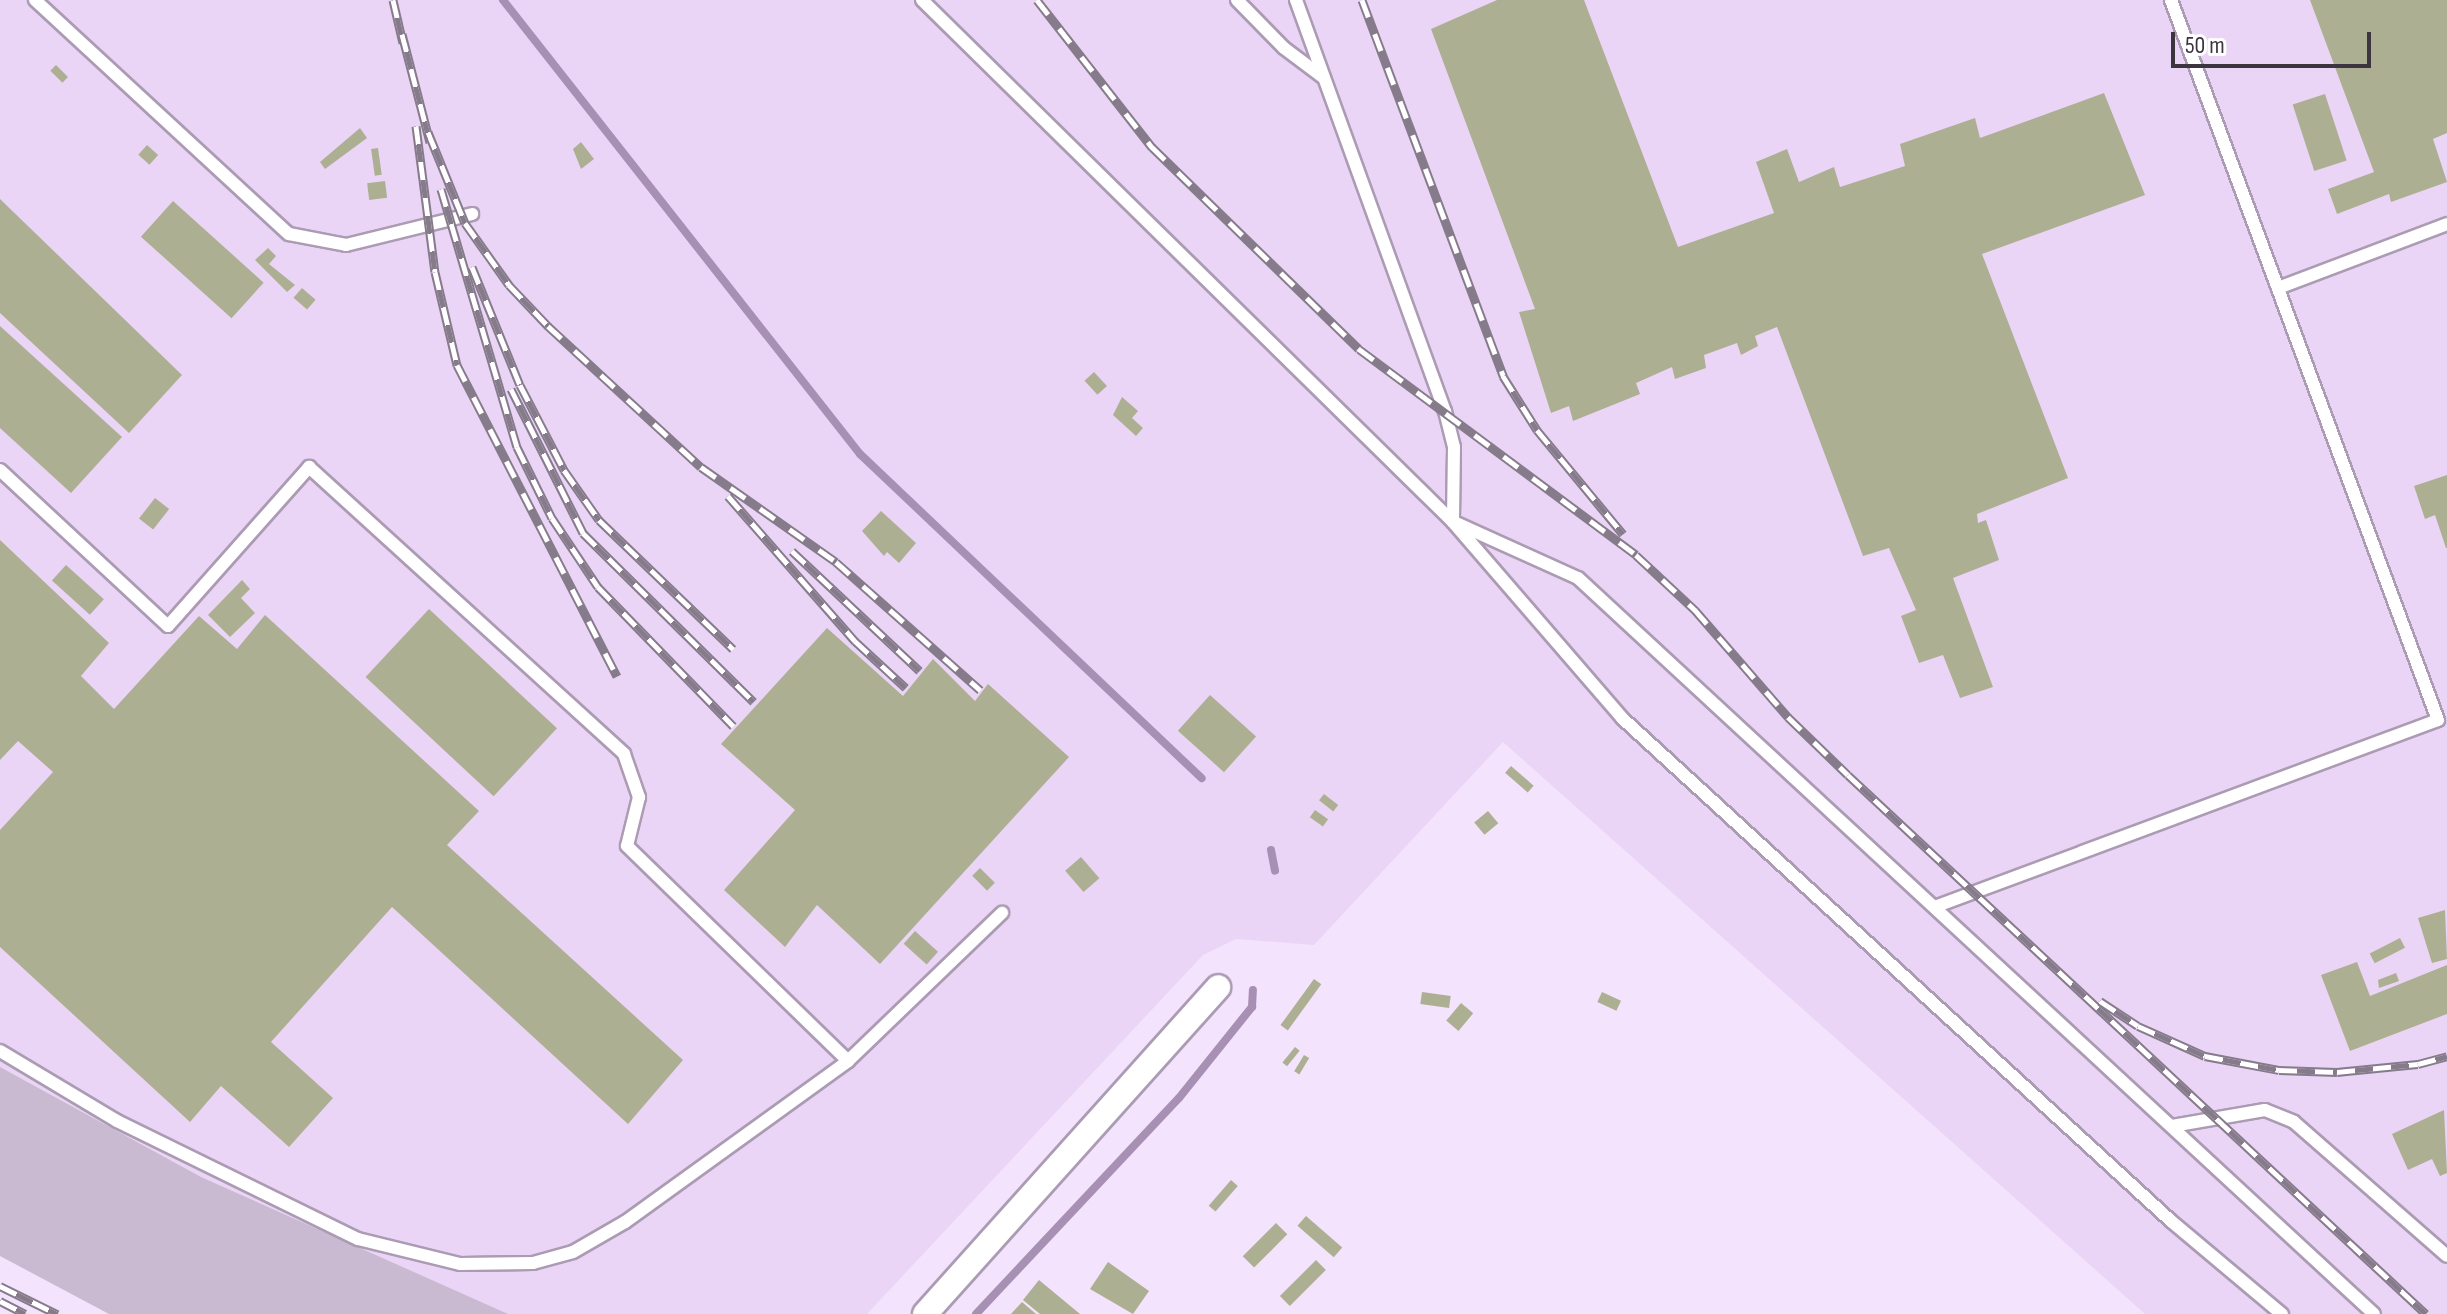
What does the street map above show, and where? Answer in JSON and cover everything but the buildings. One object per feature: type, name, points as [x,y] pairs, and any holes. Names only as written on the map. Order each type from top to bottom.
[{"type":"street","points":[[925,1314],[1218,987]]},
{"type":"lane","points":[[35,0],[289,234],[346,245],[472,214]]},
{"type":"lane","points":[[922,0],[1453,522],[1622,718],[2171,1221],[2282,1314]]},
{"type":"lane","points":[[1237,0],[1284,48],[1325,78]]},
{"type":"lane","points":[[1296,0],[1445,411],[1454,447],[1453,522]]},
{"type":"lane","points":[[1937,906],[2438,720],[2171,0]]},
{"type":"lane","points":[[2278,288],[2447,224]]},
{"type":"lane","points":[[0,470],[168,626],[309,467],[624,754],[639,797],[627,846],[848,1061]]},
{"type":"lane","points":[[1453,522],[1578,578],[1937,906],[2374,1314]]},
{"type":"lane","points":[[0,1051],[117,1121],[358,1239],[460,1264],[533,1263],[573,1252],[625,1222],[848,1061],[1002,913]]},
{"type":"lane","points":[[2172,1126],[2265,1110],[2294,1122],[2447,1256]]},
{"type":"shaded area","points":[[0,0],[2447,0],[2447,1314],[2145,1314],[1503,742],[1314,945],[1236,939],[1203,955],[867,1314],[172,1314],[0,1213]]},
{"type":"shaded area","points":[[0,1067],[201,1177],[508,1314],[109,1314],[0,1256]]},
{"type":"waterway","points":[[503,0],[860,454],[1202,778]]},
{"type":"waterway","points":[[1271,850],[1275,871]]},
{"type":"waterway","points":[[976,1314],[1179,1098],[1252,1007],[1253,990]]},
{"type":"railway","points":[[393,0],[403,43]]},
{"type":"railway","points":[[1037,0],[1152,147],[1359,349],[1636,555],[1695,610],[1788,717],[1848,775],[2426,1314]]},
{"type":"railway","points":[[1362,0],[1503,376],[1537,430],[1623,534]]},
{"type":"railway","points":[[402,34],[430,142]]},
{"type":"railway","points":[[416,126],[435,272],[457,365],[617,676]]},
{"type":"railway","points":[[428,132],[465,223],[509,285],[548,326],[701,467],[836,562],[980,690]]},
{"type":"railway","points":[[441,189],[517,447],[552,518],[598,587],[733,726]]},
{"type":"railway","points":[[472,267],[520,385],[564,470],[599,520],[733,649]]},
{"type":"railway","points":[[511,389],[583,533],[754,702]]},
{"type":"railway","points":[[728,496],[855,641],[906,688]]},
{"type":"railway","points":[[792,551],[920,671]]},
{"type":"railway","points":[[2100,1001],[2138,1026],[2205,1056],[2279,1070],[2337,1072],[2418,1064],[2447,1056]]},
{"type":"railway","points":[[0,1286],[57,1314]]},
{"type":"railway","points":[[0,1301],[25,1314]]}]
